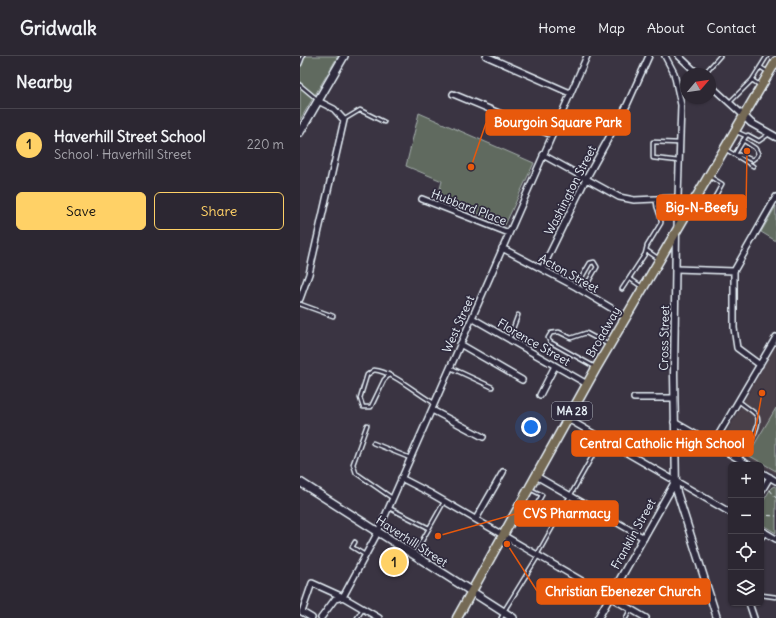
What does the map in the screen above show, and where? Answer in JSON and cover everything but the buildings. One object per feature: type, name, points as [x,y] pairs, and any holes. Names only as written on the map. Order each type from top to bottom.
[{"type":"main road","points":[[300,132],[344,56]]},
{"type":"main road","name":"Broadway","points":[[457,618],[609,345],[776,60]]},
{"type":"main road","name":"Haverhill Street","points":[[300,482],[503,614],[513,618]]},
{"type":"street","points":[[486,56],[570,93]]},
{"type":"street","name":"West Street","points":[[343,597],[378,532],[393,499],[586,56]]},
{"type":"street","name":"Washington Street","points":[[542,269],[586,179],[627,105],[649,56]]},
{"type":"street","name":"Cross Street","points":[[665,56],[674,73],[681,105],[676,231],[674,398],[676,488],[717,618]]},
{"type":"street","points":[[679,56],[692,68]]},
{"type":"street","points":[[716,91],[751,123],[776,137]]},
{"type":"street","points":[[453,94],[552,135]]},
{"type":"street","points":[[300,299],[309,274],[344,120],[334,109],[318,101]]},
{"type":"street","points":[[543,155],[619,197],[634,200],[677,198]]},
{"type":"street","points":[[760,365],[737,348],[734,328],[734,271],[776,197]]},
{"type":"street","name":"Hubbard Place","points":[[422,200],[509,233]]},
{"type":"street","name":"Acton Street","points":[[502,248],[576,287],[626,317]]},
{"type":"street","points":[[676,269],[734,271]]},
{"type":"street","name":"Florence Street","points":[[472,318],[587,384]]},
{"type":"street","points":[[713,444],[776,337]]},
{"type":"street","points":[[460,344],[522,380]]},
{"type":"street","points":[[540,395],[555,366]]},
{"type":"street","points":[[634,398],[674,398]]},
{"type":"street","points":[[432,410],[483,437]]},
{"type":"street","points":[[568,419],[728,511]]},
{"type":"street","points":[[674,422],[744,462]]},
{"type":"street","points":[[476,519],[504,472]]},
{"type":"street","points":[[764,474],[776,480]]},
{"type":"street","points":[[536,476],[644,538]]},
{"type":"street","points":[[764,487],[770,477]]},
{"type":"street","points":[[401,478],[476,519],[646,618]]},
{"type":"street","name":"Franklin Street","points":[[598,618],[676,481]]},
{"type":"street","points":[[764,532],[776,539]]},
{"type":"street","points":[[312,618],[302,612],[312,583],[343,597],[379,618]]},
{"type":"street","points":[[322,618],[335,599],[343,597]]},
{"type":"street","points":[[750,606],[754,618]]},
{"type":"lane","points":[[300,64],[303,56]]},
{"type":"lane","points":[[709,68],[720,56]]},
{"type":"lane","points":[[729,103],[752,80],[767,56]]},
{"type":"lane","points":[[760,67],[769,72]]},
{"type":"lane","points":[[752,80],[761,86]]},
{"type":"lane","points":[[300,85],[318,101]]},
{"type":"lane","points":[[344,120],[360,110],[384,122]]},
{"type":"lane","points":[[735,131],[746,136],[748,135],[759,141],[770,134]]},
{"type":"lane","points":[[736,155],[746,136]]},
{"type":"lane","points":[[736,155],[741,155],[752,160],[758,153],[756,148],[743,140]]},
{"type":"lane","points":[[679,142],[652,142],[653,158],[679,161]]},
{"type":"lane","points":[[725,149],[753,166]]},
{"type":"lane","points":[[709,176],[722,184],[711,204]]},
{"type":"lane","points":[[622,289],[661,223],[661,218],[655,208],[656,200]]},
{"type":"lane","points":[[646,250],[660,259]]},
{"type":"lane","points":[[576,287],[590,263],[594,262],[597,267],[596,271],[583,291]]},
{"type":"lane","points":[[629,278],[643,287]]},
{"type":"lane","points":[[300,304],[333,316]]},
{"type":"lane","points":[[509,339],[518,315]]},
{"type":"lane","points":[[596,368],[550,342],[548,338],[551,333],[559,332],[571,338],[586,333],[609,345]]},
{"type":"lane","points":[[450,368],[492,387]]},
{"type":"lane","points":[[389,375],[384,380],[371,407],[363,407],[360,398],[367,375],[374,370],[383,371],[434,404]]},
{"type":"lane","points":[[739,401],[756,414],[759,419],[758,426],[739,459]]},
{"type":"lane","points":[[367,425],[353,464],[356,473],[393,499]]},
{"type":"lane","points":[[503,614],[602,439]]},
{"type":"lane","points":[[374,443],[410,459]]},
{"type":"lane","points":[[530,488],[542,495],[537,504]]},
{"type":"lane","points":[[414,555],[444,501]]},
{"type":"lane","points":[[388,508],[429,528]]},
{"type":"lane","points":[[355,542],[352,547],[365,556]]},
{"type":"lane","points":[[764,595],[776,597]]},
{"type":"lane","points":[[357,618],[363,609]]},
{"type":"lane","points":[[626,618],[630,609]]},
{"type":"path","points":[[766,484],[776,498]]},
{"type":"path","points":[[764,515],[776,516]]},
{"type":"shaded area","points":[[776,345],[776,474],[764,467],[764,462],[755,462],[721,442]]},
{"type":"green space","points":[[300,56],[338,56],[300,120]]},
{"type":"green space","points":[[419,113],[534,163],[505,225],[438,196],[442,181],[406,166]]},
{"type":"green space","points":[[776,206],[776,241],[761,232]]},
{"type":"green space","points":[[776,408],[776,471],[764,464],[764,462],[760,462],[748,455]]},
{"type":"green space","points":[[774,486],[776,487],[776,533],[764,526],[764,500],[771,488]]},
{"type":"place","name":"Big-N-Beefy","points":[[747,151]]},
{"type":"place","name":"Bourgoin Square Park","points":[[471,167]]},
{"type":"place","name":"Central Catholic High School","points":[[762,393]]},
{"type":"place","name":"CVS Pharmacy","points":[[438,536]]},
{"type":"place","name":"Christian Ebenezer Church","points":[[507,544]]},
{"type":"place","name":"Haverhill Street School","points":[[394,562]]}]
